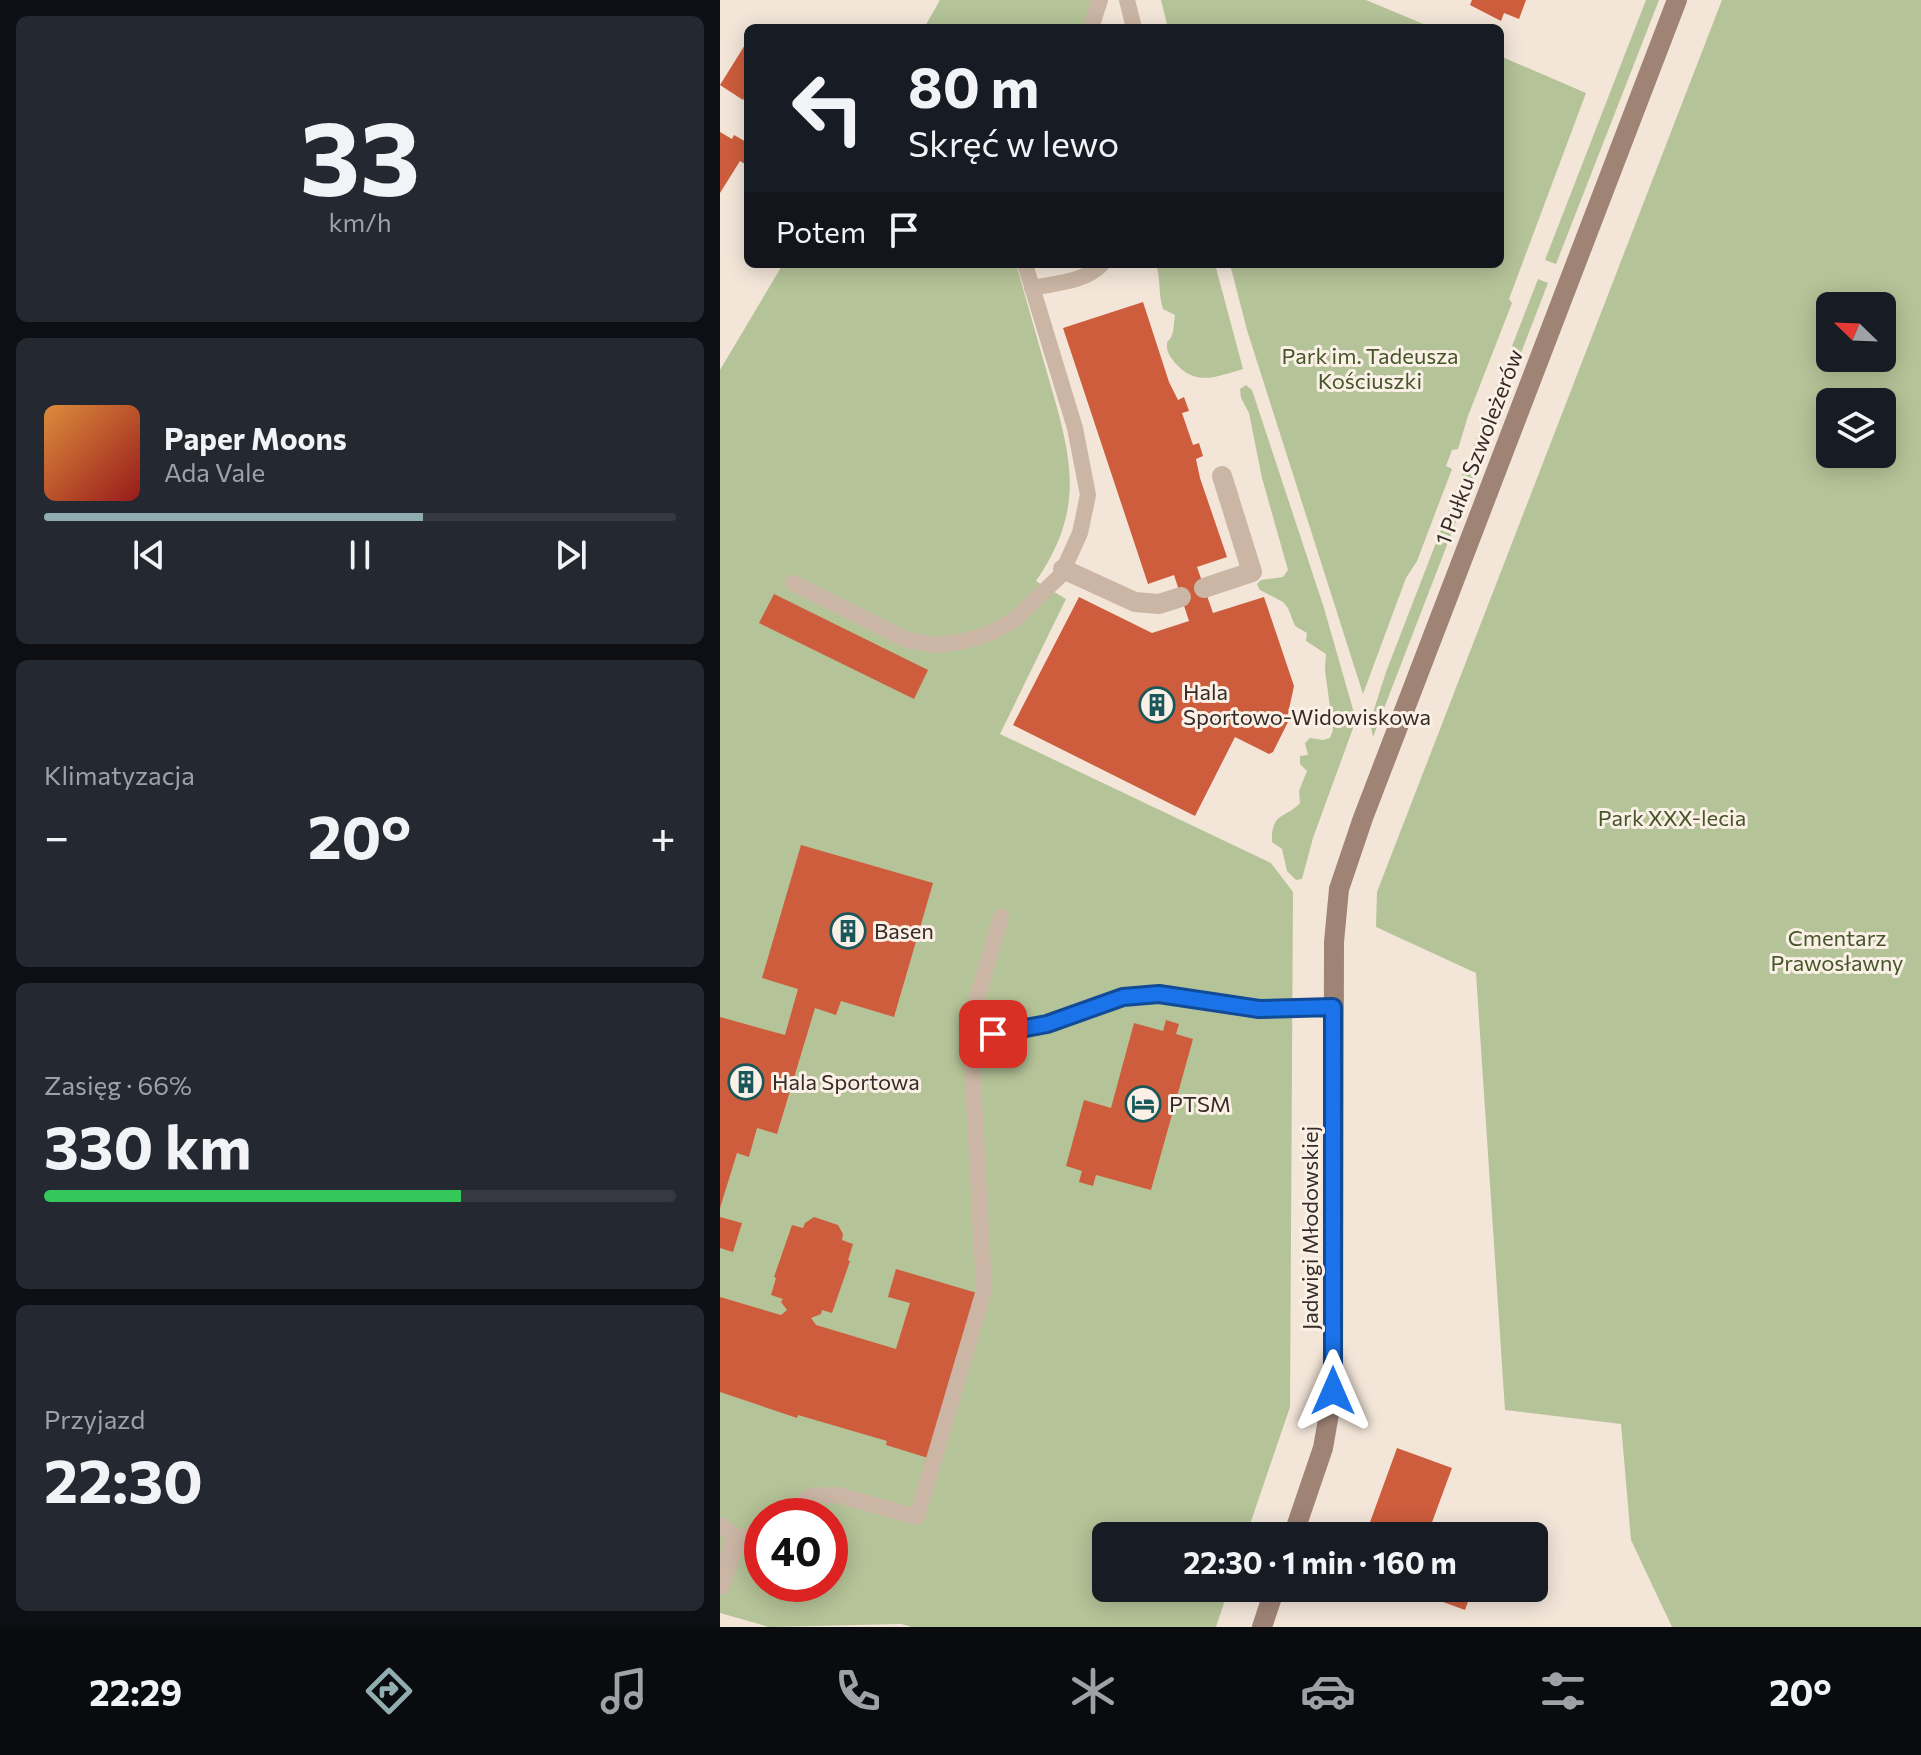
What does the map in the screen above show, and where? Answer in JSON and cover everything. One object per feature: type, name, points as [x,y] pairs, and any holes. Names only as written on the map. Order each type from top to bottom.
[{"type":"street","name":"1 Pułku Szwoleżerów","points":[[1334,914],[1347,860],[1677,0]]},
{"type":"street","points":[[1204,588],[1252,572],[1222,476]]},
{"type":"street","points":[[1063,569],[1135,602],[1159,604],[1181,597]]},
{"type":"street","name":"Jadwigi Młodowskiej","points":[[1298,1522],[1323,1448],[1333,1391],[1334,914]]},
{"type":"street","points":[[720,1585],[728,1532]]},
{"type":"street","points":[[1262,1627],[1270,1602]]},
{"type":"lane","points":[[1092,24],[1100,0]]},
{"type":"lane","points":[[1127,0],[1133,24]]},
{"type":"lane","points":[[793,583],[907,640],[937,645],[965,641],[1013,621],[1041,596],[1063,569],[1080,533],[1088,495],[1075,428],[1026,268]]},
{"type":"lane","points":[[1032,288],[1081,277],[1098,268]]},
{"type":"lane","points":[[808,1498],[838,1495],[917,1517],[984,1290],[970,1022],[1001,917]]},
{"type":"lane","points":[[971,1038],[1047,1024],[1123,997],[1159,994],[1259,1009],[1333,1007]]},
{"type":"green space","points":[[940,0],[1094,0],[1085,24],[926,24]]},
{"type":"green space","points":[[1161,0],[1366,0],[1423,24],[1167,24]]},
{"type":"green space","points":[[1646,0],[1659,0],[1556,264],[1545,260]]},
{"type":"green space","name":"Park XXX-lecia","points":[[1722,0],[1921,0],[1921,1627],[1672,1627],[1631,1540],[1621,1424],[1505,1410],[1476,973],[1376,927],[1377,892]]},
{"type":"green space","name":"Park im. Tadeusza Kościuszki","points":[[1504,58],[1586,93],[1509,299],[1512,303],[1458,449],[1452,450],[1446,466],[1452,469],[1417,561],[1406,578],[1363,694],[1247,330],[1231,268],[1504,268]]},
{"type":"green space","points":[[781,268],[1017,268],[1063,431],[1070,481],[1063,529],[1036,581],[1066,599],[1000,734],[1271,863],[1293,892],[1290,1407],[1251,1522],[1092,1522],[1092,1602],[1224,1602],[1216,1627],[912,1627],[901,1624],[769,1627],[720,1613],[720,370]]},
{"type":"green space","points":[[1157,268],[1216,268],[1243,369],[1200,378],[1176,364],[1167,347],[1173,333],[1175,315],[1163,309]]},
{"type":"green space","points":[[1538,279],[1548,283],[1373,737],[1370,722],[1386,672]]},
{"type":"green space","points":[[1246,385],[1252,390],[1324,608],[1356,720],[1313,838],[1302,879],[1296,880],[1287,871],[1282,849],[1272,842],[1272,832],[1276,821],[1300,803],[1299,791],[1307,771],[1300,764],[1300,756],[1308,755],[1305,743],[1310,738],[1330,738],[1333,730],[1325,670],[1326,654],[1306,641],[1307,633],[1295,626],[1283,602],[1260,590],[1257,584],[1261,580],[1283,577],[1288,570],[1262,478],[1249,413],[1241,398],[1240,389]]},
{"type":"building","points":[[1472,0],[1526,0],[1519,19],[1504,13],[1501,21],[1470,5]]},
{"type":"building","points":[[744,46],[743,100],[720,85]]},
{"type":"building","points":[[720,132],[732,139],[734,135],[744,141],[744,164],[740,161],[720,193]]},
{"type":"building","name":"Hala Sportowo-Widowiskowa","points":[[1143,302],[1169,382],[1178,400],[1184,397],[1189,411],[1182,413],[1193,445],[1199,443],[1203,456],[1196,459],[1200,478],[1227,557],[1197,567],[1213,613],[1264,597],[1294,686],[1288,714],[1290,718],[1273,752],[1269,754],[1235,737],[1195,816],[1013,725],[1079,597],[1152,633],[1189,621],[1174,575],[1148,584],[1063,328]]},
{"type":"building","points":[[774,594],[928,670],[914,699],[759,623]]},
{"type":"building","name":"Basen","points":[[801,845],[933,883],[894,1017],[841,1001],[836,1015],[815,1008],[777,1134],[757,1128],[749,1157],[737,1153],[720,1208],[720,1017],[785,1035],[798,989],[762,978]]},
{"type":"building","name":"PTSM","points":[[1166,1020],[1179,1024],[1176,1034],[1193,1039],[1151,1190],[1096,1175],[1093,1186],[1079,1182],[1082,1171],[1066,1166],[1084,1100],[1111,1108],[1134,1023],[1163,1031]]},
{"type":"building","points":[[720,1217],[742,1223],[733,1252],[720,1248]]},
{"type":"building","points":[[814,1217],[838,1225],[843,1234],[842,1240],[853,1244],[832,1313],[822,1310],[821,1314],[811,1318],[816,1325],[896,1349],[910,1303],[888,1297],[896,1269],[977,1293],[928,1458],[886,1445],[887,1441],[798,1415],[797,1418],[720,1392],[720,1297],[781,1315],[787,1310],[781,1302],[783,1299],[771,1295],[774,1277],[792,1225],[803,1228]]},
{"type":"building","points":[[1397,1448],[1452,1468],[1432,1522],[1370,1522]]},
{"type":"building","points":[[1443,1602],[1468,1602],[1465,1610]]},
{"type":"place","name":"Hala Sportowo-Widowiskowa","points":[[1157,705]]},
{"type":"place","name":"Basen","points":[[848,931]]},
{"type":"place","name":"Hala Sportowa","points":[[746,1082]]},
{"type":"place","name":"PTSM","points":[[1143,1104]]},
{"type":"route","points":[[993,1034],[1047,1024],[1123,997],[1159,994],[1259,1009],[1333,1007],[1333,1391]]},
{"type":"park label","name":"Cmentarz Prawosławny","points":[[1837,950]]}]
